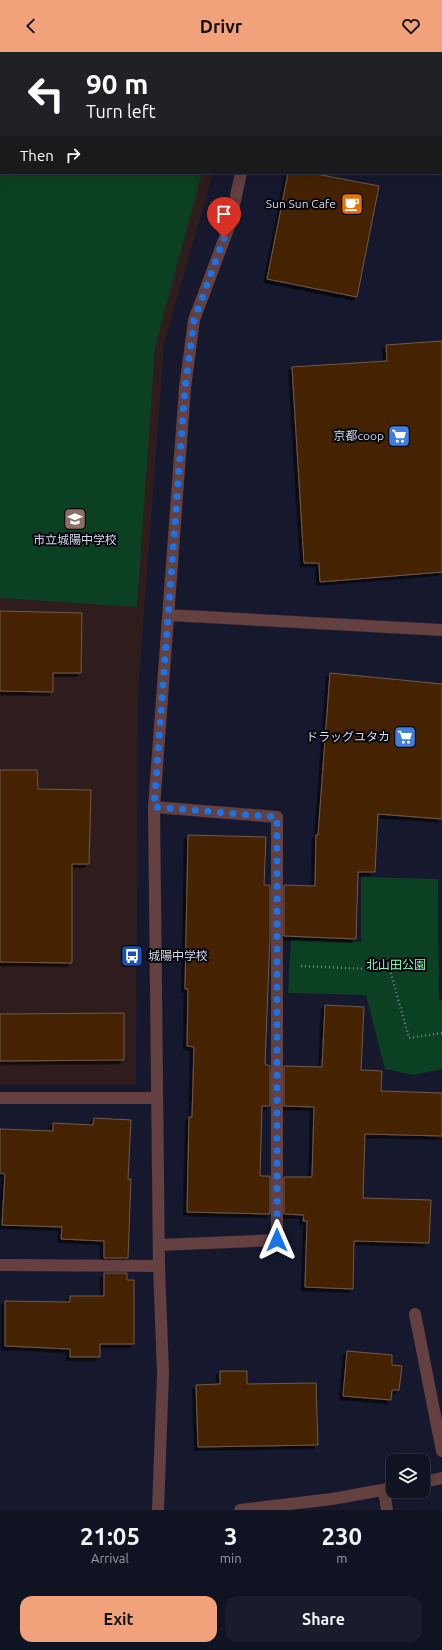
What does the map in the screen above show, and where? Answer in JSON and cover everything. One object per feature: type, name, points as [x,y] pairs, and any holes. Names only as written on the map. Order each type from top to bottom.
[{"type":"street","points":[[158,1510],[163,1373],[159,1266],[154,807],[185,388],[194,320],[230,224],[241,174]]},
{"type":"street","points":[[168,615],[442,630]]},
{"type":"street","points":[[154,807],[277,817],[277,1240],[159,1245]]},
{"type":"street","points":[[0,1098],[157,1098]]},
{"type":"street","points":[[0,1265],[159,1266]]},
{"type":"street","points":[[415,1314],[442,1451]]},
{"type":"street","points":[[430,1481],[442,1478]]},
{"type":"street","points":[[240,1510],[274,1508],[386,1489]]},
{"type":"street","points":[[387,1510],[388,1498]]},
{"type":"path","points":[[277,964],[390,970],[409,1038],[442,1033]]},
{"type":"shaded area","name":"市立城陽中学校","points":[[0,174],[213,174],[164,344],[138,694],[136,1085],[0,1085]]},
{"type":"green space","points":[[0,174],[202,174],[155,347],[137,607],[0,598]]},
{"type":"green space","name":"北山田公園","points":[[361,877],[438,879],[439,1000],[442,1000],[442,1069],[413,1075],[385,1069],[366,995],[288,993],[291,940],[361,942]]},
{"type":"building","points":[[288,174],[316,174],[379,186],[357,297],[267,279]]},
{"type":"building","points":[[442,341],[442,572],[320,582],[319,563],[304,563],[292,367],[387,361],[386,345]]},
{"type":"building","points":[[0,611],[82,613],[81,673],[53,673],[53,692],[0,691]]},
{"type":"building","points":[[330,673],[442,684],[442,819],[378,814],[375,872],[358,872],[356,939],[284,936],[284,885],[315,886],[316,835],[318,835]]},
{"type":"building","points":[[0,770],[37,770],[38,789],[91,790],[89,864],[72,864],[72,963],[0,962]]},
{"type":"building","points":[[188,835],[266,837],[264,885],[270,885],[270,936],[265,1064],[270,1066],[270,1106],[262,1106],[260,1174],[261,1176],[270,1176],[270,1214],[187,1212],[189,1117],[192,1117],[194,1047],[187,1046],[188,989],[185,989]]},
{"type":"building","points":[[325,1005],[364,1007],[361,1070],[382,1071],[381,1091],[442,1093],[442,1136],[365,1134],[363,1198],[431,1200],[429,1243],[354,1241],[353,1289],[305,1287],[307,1221],[303,1221],[304,1215],[284,1214],[284,1177],[312,1177],[314,1107],[284,1106],[284,1066],[322,1067]]},
{"type":"building","points":[[124,1013],[124,1060],[0,1061],[0,1014]]},
{"type":"building","points":[[94,1118],[131,1120],[128,1179],[131,1179],[128,1258],[104,1258],[104,1241],[61,1239],[62,1227],[2,1225],[5,1174],[0,1173],[0,1129],[53,1131],[53,1123],[93,1125]]},
{"type":"building","points":[[104,1273],[127,1273],[127,1280],[134,1280],[134,1344],[100,1344],[100,1357],[70,1357],[70,1349],[5,1346],[5,1301],[70,1302],[70,1296],[104,1296]]},
{"type":"building","points":[[347,1351],[392,1355],[392,1365],[402,1366],[399,1390],[392,1390],[391,1400],[343,1396]]},
{"type":"building","points":[[220,1371],[247,1371],[247,1384],[316,1383],[318,1445],[198,1447],[196,1385],[220,1384]]},
{"type":"place","name":"Sun Sun Cafe","points":[[352,204]]},
{"type":"place","name":"京都coop","points":[[399,436]]},
{"type":"place","name":"市立城陽中学校","points":[[75,519]]},
{"type":"place","name":"ドラッグユタカ","points":[[405,737]]},
{"type":"place","name":"城陽中学校","points":[[132,956]]},
{"type":"route","points":[[224,238],[194,320],[185,388],[154,807],[277,817],[277,1240]]}]
